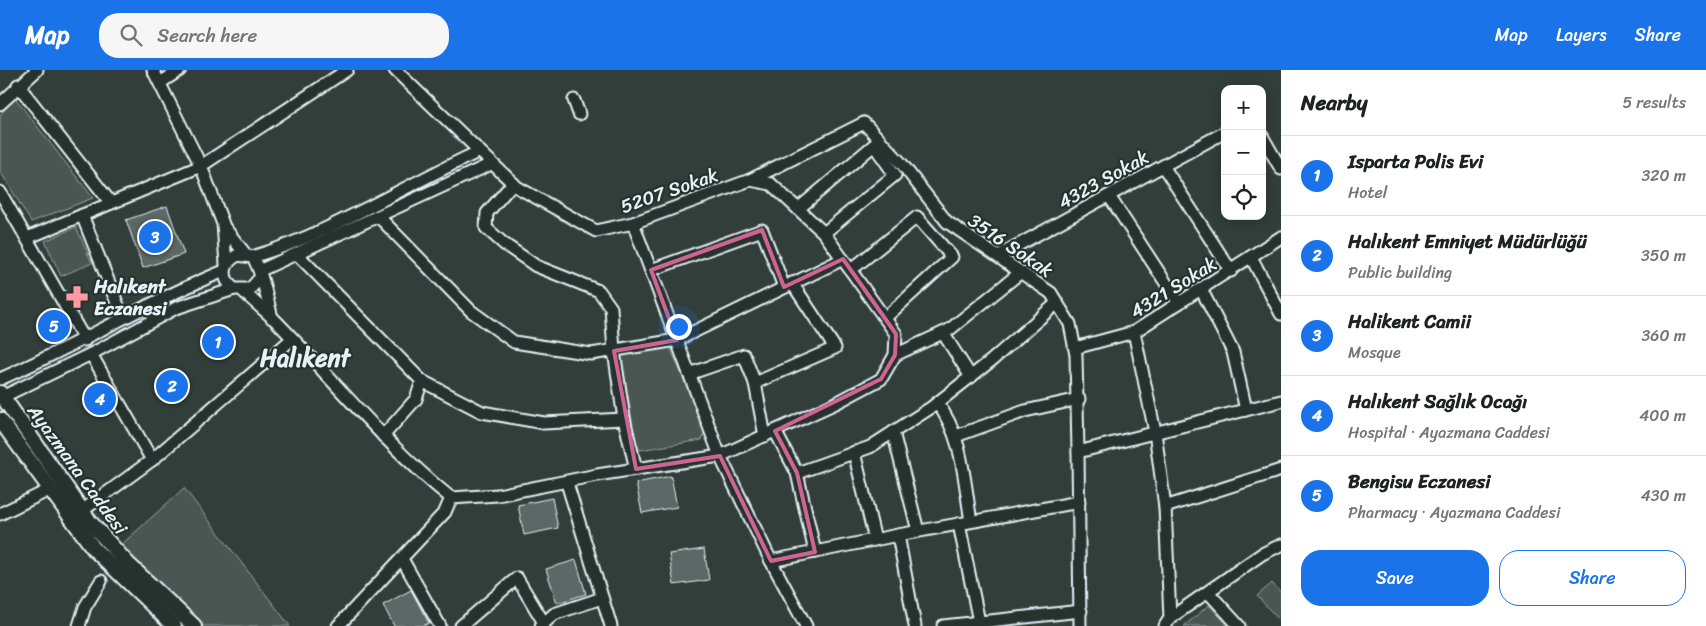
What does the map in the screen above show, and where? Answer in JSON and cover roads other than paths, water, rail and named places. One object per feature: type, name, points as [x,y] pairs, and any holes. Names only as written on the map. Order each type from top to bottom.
[{"type":"main road","name":"Ayazmana Caddesi","points":[[1,396],[82,511],[114,550],[194,626]]},
{"type":"main road","name":"Ayazmana Caddesi","points":[[0,420],[49,490],[94,549],[174,626]]},
{"type":"street","points":[[0,104],[18,85],[37,70]]},
{"type":"street","points":[[154,70],[201,166],[224,227],[225,279],[272,318],[383,436],[418,471],[451,498],[498,495],[636,469],[720,456],[838,402],[881,379],[896,355],[896,334],[824,233],[771,184],[750,180]]},
{"type":"street","points":[[160,83],[180,70]]},
{"type":"street","points":[[27,238],[201,166],[346,70]]},
{"type":"street","points":[[0,379],[85,340],[123,318],[225,268],[238,255],[249,256],[288,246],[374,206],[478,152],[395,70]]},
{"type":"street","points":[[18,85],[111,204]]},
{"type":"street","points":[[574,100],[579,114]]},
{"type":"street","name":"5207 Sokak","points":[[478,152],[513,183],[596,231],[633,222],[750,180],[864,123]]},
{"type":"street","name":"3516 Sokak","points":[[864,123],[902,164],[947,222],[1051,293],[1070,324],[1075,348],[1079,399],[1080,626]]},
{"type":"street","name":"4323 Sokak","points":[[998,256],[1221,134]]},
{"type":"street","points":[[1266,143],[1281,169]]},
{"type":"street","points":[[798,208],[874,145],[895,175],[824,233]]},
{"type":"street","points":[[1,396],[91,354],[176,308],[238,290],[250,289],[260,274],[297,254],[491,164]]},
{"type":"street","points":[[1163,166],[1231,271]]},
{"type":"street","points":[[513,183],[487,214],[486,228],[504,244],[536,266],[599,291],[611,308],[614,351],[624,418],[636,469]]},
{"type":"street","points":[[0,192],[85,340]]},
{"type":"street","points":[[1109,196],[1179,303]]},
{"type":"street","points":[[82,215],[123,318]]},
{"type":"street","points":[[379,217],[471,311],[514,342],[592,354],[677,340],[843,259]]},
{"type":"street","points":[[851,270],[917,217],[952,256],[884,318]]},
{"type":"street","points":[[633,222],[720,456],[771,562],[806,626]]},
{"type":"street","points":[[224,227],[249,256],[260,274],[272,318]]},
{"type":"street","points":[[651,270],[762,230],[788,285],[835,348],[755,383]]},
{"type":"street","name":"4321 Sokak","points":[[1075,348],[1134,332],[1281,237]]},
{"type":"street","points":[[297,254],[422,381],[482,412],[544,423],[624,418]]},
{"type":"street","points":[[1252,257],[1281,314]]},
{"type":"street","points":[[896,355],[943,333],[1021,272]]},
{"type":"street","points":[[1201,289],[1234,352],[1246,410]]},
{"type":"street","points":[[797,473],[870,447],[893,432],[937,403],[971,377],[1057,303]]},
{"type":"street","points":[[1134,332],[1155,432],[1165,507],[1168,622]]},
{"type":"street","points":[[943,333],[971,377]]},
{"type":"street","points":[[82,511],[152,460],[292,339]]},
{"type":"street","points":[[91,354],[152,460]]},
{"type":"street","points":[[690,374],[744,355],[755,383],[770,433],[797,473],[815,552]]},
{"type":"street","points":[[383,436],[416,399],[422,381]]},
{"type":"street","points":[[956,436],[1025,412],[1079,399]]},
{"type":"street","points":[[1078,452],[1281,401]]},
{"type":"street","points":[[937,403],[946,413],[956,436],[971,521]]},
{"type":"street","points":[[893,432],[918,531]]},
{"type":"street","points":[[854,452],[875,540]]},
{"type":"street","points":[[1165,507],[1281,470]]},
{"type":"street","points":[[567,483],[611,626]]},
{"type":"street","points":[[0,514],[49,490]]},
{"type":"street","points":[[338,626],[445,512],[451,498]]},
{"type":"street","points":[[771,562],[918,531],[1079,502]]},
{"type":"street","points":[[959,524],[979,622]]},
{"type":"street","points":[[898,535],[915,626]]},
{"type":"street","points":[[1168,622],[1262,554],[1281,545]]},
{"type":"street","points":[[402,559],[440,626]]},
{"type":"street","points":[[461,626],[518,578],[542,624],[554,614],[602,598]]},
{"type":"street","points":[[79,626],[85,608],[101,581]]},
{"type":"street","points":[[1208,592],[1239,626]]},
{"type":"street","points":[[943,626],[1081,611]]},
{"type":"place","name":"Halikent Camii","points":[[155,237]]},
{"type":"place","name":"Halıkent Eczanesi","points":[[77,297]]},
{"type":"place","name":"Bengisu Eczanesi","points":[[54,326]]},
{"type":"place","name":"Isparta Polis Evi","points":[[218,342]]},
{"type":"place","name":"Halıkent Emniyet Müdürlüğü","points":[[172,386]]},
{"type":"place","name":"Halıkent Sağlık Ocağı","points":[[100,399]]},
{"type":"district","name":"Halıkent","points":[[305,358]]}]
